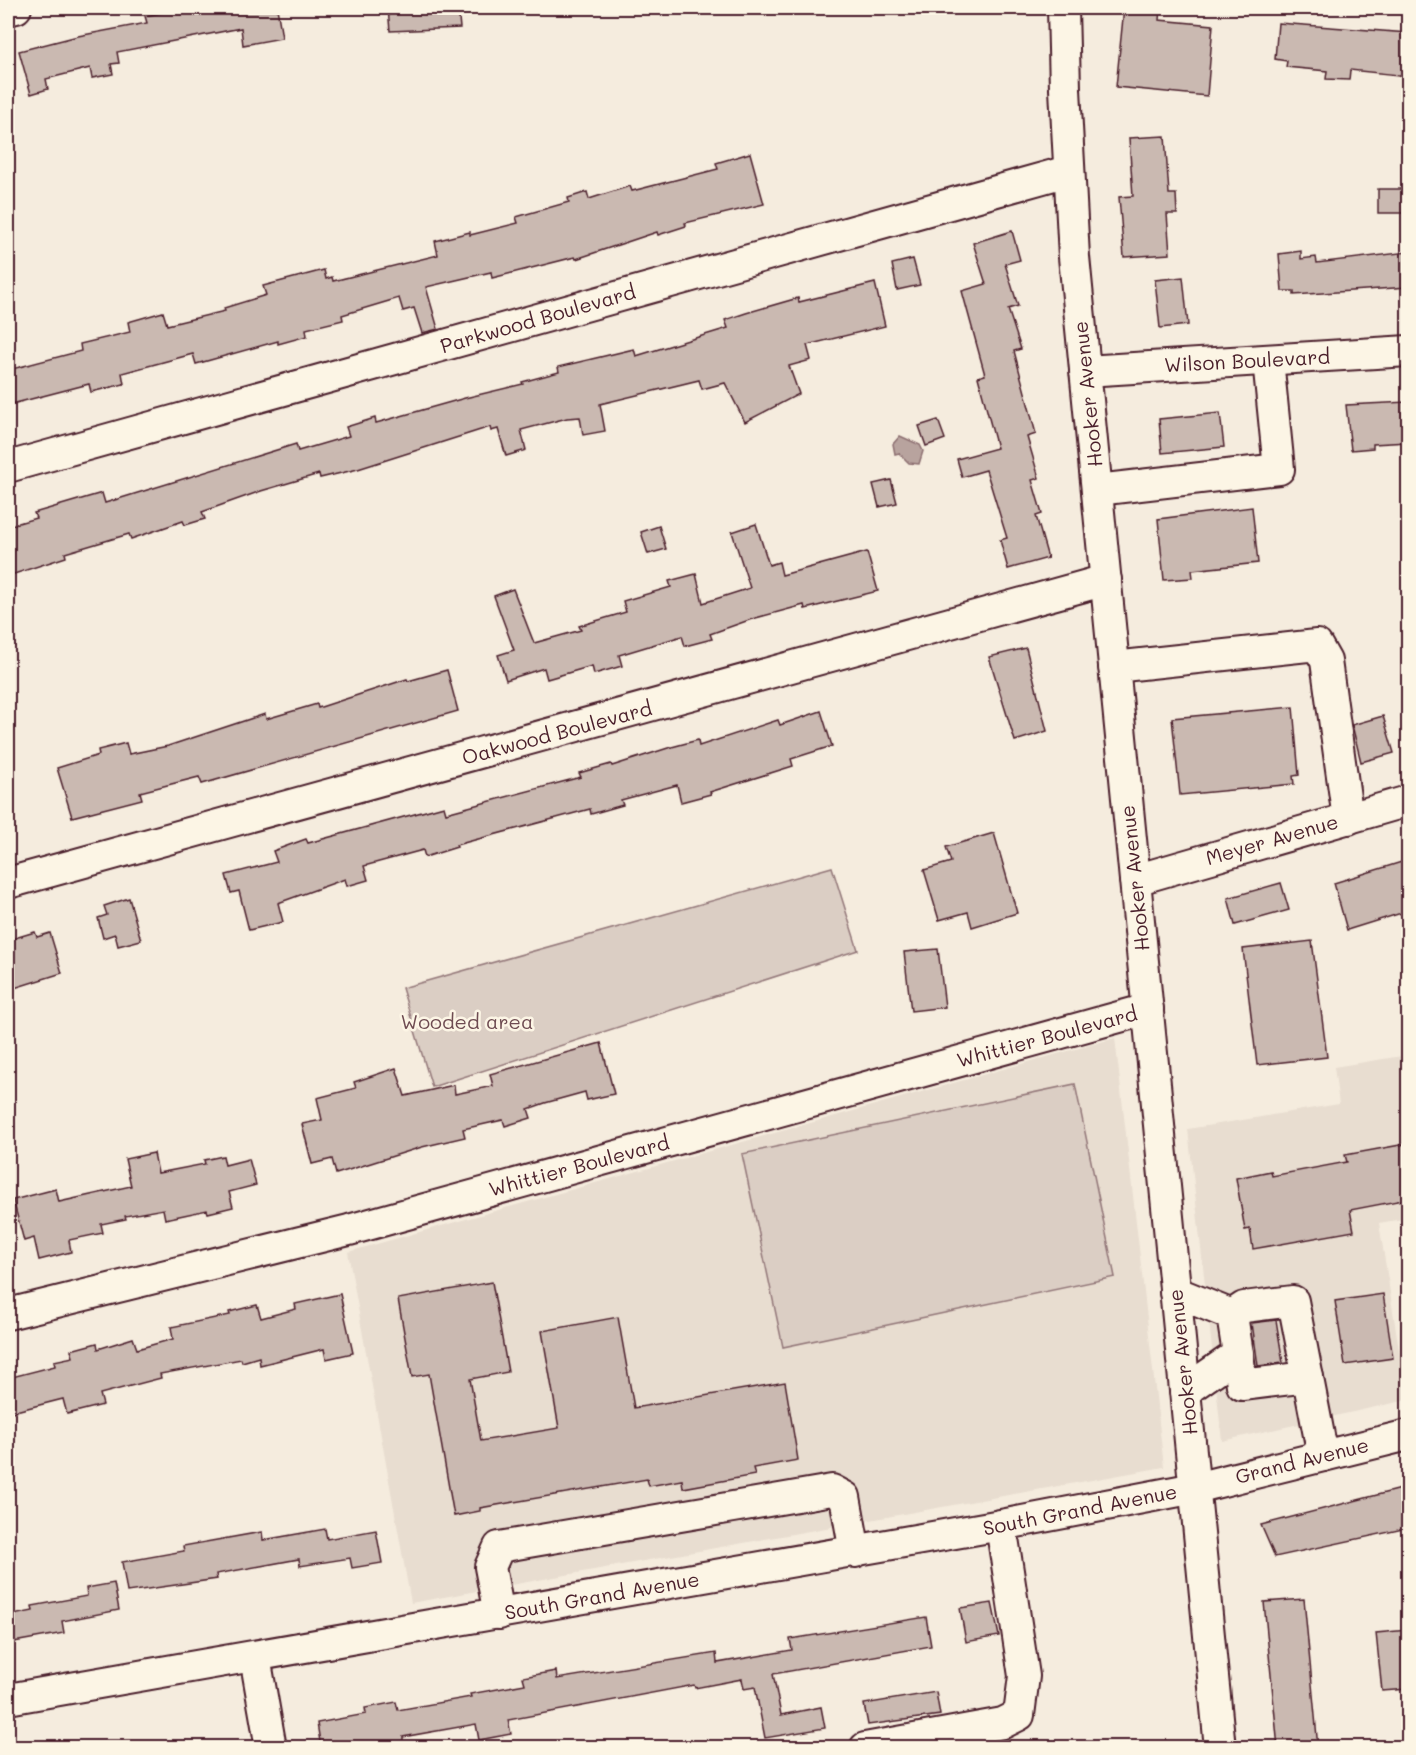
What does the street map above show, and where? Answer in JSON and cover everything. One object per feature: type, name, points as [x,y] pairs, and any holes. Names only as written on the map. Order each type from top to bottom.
[{"type":"street","points":[[8,10],[16,8]]},
{"type":"street","name":"Hooker Avenue","points":[[1063,8],[1068,171],[1086,371],[1220,1748]]},
{"type":"street","name":"Parkwood Boulevard","points":[[8,467],[1068,171]]},
{"type":"street","name":"Wilson Boulevard","points":[[1086,371],[1408,351]]},
{"type":"street","points":[[1097,490],[1279,468],[1268,360]]},
{"type":"street","name":"Oakwood Boulevard","points":[[8,883],[1106,580]]},
{"type":"street","points":[[1114,667],[1317,645],[1326,661],[1348,819]]},
{"type":"street","name":"Meyer Avenue","points":[[1135,880],[1408,801]]},
{"type":"street","name":"Whittier Boulevard","points":[[8,1314],[349,1230],[1148,1009]]},
{"type":"street","points":[[1176,1292],[1232,1315]]},
{"type":"street","points":[[1232,1315],[1244,1306],[1293,1300],[1323,1456]]},
{"type":"street","points":[[1232,1315],[1242,1385],[1308,1377]]},
{"type":"street","points":[[1185,1391],[1238,1354]]},
{"type":"street","name":"Grand Avenue","points":[[1195,1488],[1408,1435]]},
{"type":"street","name":"South Grand Avenue","points":[[8,1699],[855,1552],[1195,1488]]},
{"type":"street","points":[[499,1614],[490,1567],[499,1547],[832,1490],[845,1497],[855,1552]]},
{"type":"street","points":[[865,1748],[1003,1724],[1019,1714],[1024,1676],[1001,1524]]},
{"type":"street","points":[[255,1657],[271,1748]]},
{"type":"shaded area","points":[[900,436],[920,445],[923,451],[919,464],[909,463],[899,453],[895,454],[893,444]]},
{"type":"shaded area","points":[[1115,1038],[1164,1467],[411,1603],[348,1252]]},
{"type":"shaded area","points":[[1408,1055],[1408,1218],[1379,1223],[1407,1400],[1222,1441],[1188,1129],[1339,1104],[1334,1067]]},
{"type":"green space","name":"Wooded area","points":[[832,867],[858,950],[432,1087],[402,988]]},
{"type":"green space","points":[[1075,1084],[1115,1277],[783,1347],[742,1154]]},
{"type":"building","points":[[186,8],[277,8],[282,38],[243,45],[241,28],[117,52],[119,63],[111,64],[113,74],[92,78],[90,68],[46,79],[48,89],[31,94],[19,51],[78,36],[147,23],[145,16]]},
{"type":"building","points":[[388,8],[458,8],[460,28],[390,31]]},
{"type":"building","points":[[1124,8],[1160,8],[1159,20],[1213,25],[1207,96],[1116,87]]},
{"type":"building","points":[[1278,23],[1408,33],[1408,76],[1350,70],[1349,80],[1326,79],[1327,71],[1286,67],[1287,61],[1275,59]]},
{"type":"building","points":[[1165,136],[1169,194],[1176,194],[1177,214],[1167,214],[1170,254],[1124,257],[1119,197],[1133,196],[1129,138]]},
{"type":"building","points":[[750,153],[764,204],[685,223],[686,226],[658,235],[657,232],[576,259],[575,257],[492,278],[491,272],[426,287],[438,329],[422,333],[414,308],[403,311],[399,298],[342,315],[343,320],[306,329],[307,336],[278,344],[278,341],[196,364],[193,354],[122,373],[124,384],[91,392],[89,384],[8,405],[8,370],[81,351],[80,344],[130,332],[128,322],[163,312],[167,325],[225,311],[224,308],[266,295],[263,286],[324,270],[326,279],[332,277],[333,281],[438,255],[435,241],[518,223],[516,217],[569,202],[568,198],[587,192],[589,199],[630,186],[632,191],[718,169],[716,163]]},
{"type":"building","points":[[1378,189],[1405,189],[1405,213],[1378,213]]},
{"type":"building","points":[[1012,231],[1020,260],[1005,264],[1018,306],[1008,309],[1021,349],[1014,351],[1036,434],[1027,437],[1039,478],[1032,480],[1042,514],[1036,516],[1048,558],[1008,569],[1000,540],[1007,538],[986,470],[962,477],[957,459],[997,448],[978,377],[985,375],[962,291],[986,284],[973,243]]},
{"type":"building","points":[[1301,251],[1301,259],[1316,257],[1317,263],[1408,252],[1408,287],[1294,295],[1294,291],[1282,291],[1279,254]]},
{"type":"building","points":[[913,259],[920,285],[897,290],[892,264]]},
{"type":"building","points":[[1183,277],[1188,325],[1160,328],[1155,280]]},
{"type":"building","points":[[875,283],[885,326],[807,345],[811,360],[789,366],[799,394],[745,422],[725,383],[702,389],[699,380],[600,404],[605,431],[583,435],[580,417],[567,418],[521,430],[526,450],[506,456],[498,429],[491,431],[490,427],[358,469],[320,478],[319,474],[261,491],[202,512],[205,519],[185,525],[183,521],[131,539],[129,534],[65,553],[66,557],[8,576],[8,526],[36,518],[34,513],[102,493],[105,503],[296,444],[298,451],[349,436],[346,427],[375,418],[376,423],[523,384],[522,382],[559,372],[558,367],[634,349],[636,356],[728,328],[725,320],[746,313],[798,298],[799,302]]},
{"type":"building","points":[[1408,402],[1408,442],[1373,444],[1373,448],[1351,450],[1346,405]]},
{"type":"building","points":[[1220,413],[1224,447],[1162,453],[1159,419]]},
{"type":"building","points":[[938,420],[945,439],[926,446],[919,426]]},
{"type":"building","points":[[891,480],[897,503],[879,507],[873,484]]},
{"type":"building","points":[[1252,507],[1258,563],[1192,570],[1193,578],[1164,580],[1158,519]]},
{"type":"building","points":[[756,524],[769,565],[779,562],[782,575],[867,552],[878,591],[805,609],[804,605],[752,619],[710,634],[712,639],[685,646],[682,636],[619,655],[622,666],[594,674],[592,666],[547,679],[544,668],[506,680],[498,655],[514,650],[494,596],[513,589],[534,643],[581,630],[579,626],[626,612],[623,601],[671,587],[669,581],[696,574],[703,603],[750,588],[732,532]]},
{"type":"building","points":[[659,526],[666,549],[648,554],[641,532]]},
{"type":"building","points":[[1026,648],[1047,731],[1015,741],[989,657]]},
{"type":"building","points":[[447,670],[458,711],[202,784],[199,777],[140,792],[142,799],[72,817],[57,768],[99,755],[98,750],[126,743],[129,754],[168,746],[265,714],[266,719],[317,704],[318,708],[407,679],[408,681]]},
{"type":"building","points":[[1293,707],[1299,775],[1293,776],[1294,784],[1180,795],[1172,718]]},
{"type":"building","points":[[821,711],[832,746],[791,759],[793,766],[710,792],[711,794],[681,802],[677,785],[621,800],[623,805],[591,814],[590,809],[456,845],[457,847],[425,857],[423,850],[364,866],[368,880],[347,886],[345,879],[278,903],[283,922],[249,930],[239,891],[231,893],[226,875],[277,862],[273,851],[306,839],[308,843],[444,806],[446,813],[581,777],[579,773],[611,764],[612,766],[668,748],[698,740],[699,746],[778,720],[780,725]]},
{"type":"building","points":[[1383,716],[1394,753],[1361,762],[1352,725]]},
{"type":"building","points":[[994,833],[1017,913],[972,927],[968,912],[939,920],[924,870],[951,862],[946,847]]},
{"type":"building","points":[[1408,860],[1408,911],[1347,930],[1334,883]]},
{"type":"building","points":[[1281,883],[1289,910],[1235,925],[1228,898]]},
{"type":"building","points":[[129,898],[141,940],[118,946],[115,934],[103,938],[98,918],[107,915],[104,906]]},
{"type":"building","points":[[35,932],[37,937],[50,933],[62,973],[8,990],[8,940]]},
{"type":"building","points":[[1312,941],[1327,1057],[1257,1065],[1243,949]]},
{"type":"building","points":[[938,949],[945,1007],[911,1011],[904,952]]},
{"type":"building","points":[[601,1043],[614,1094],[587,1100],[585,1092],[545,1103],[528,1109],[531,1118],[505,1126],[503,1120],[463,1129],[465,1137],[422,1147],[336,1174],[332,1159],[312,1164],[302,1124],[322,1120],[317,1098],[356,1088],[354,1082],[396,1068],[405,1096],[454,1085],[455,1094],[493,1086],[490,1074]]},
{"type":"building","points":[[1406,1144],[1408,1199],[1350,1210],[1354,1231],[1253,1249],[1250,1229],[1245,1230],[1236,1178],[1271,1171],[1272,1176],[1347,1162],[1345,1155]]},
{"type":"building","points":[[154,1153],[158,1173],[205,1164],[204,1160],[223,1156],[225,1165],[249,1159],[256,1185],[229,1192],[233,1207],[165,1219],[163,1209],[125,1216],[126,1219],[101,1224],[103,1233],[69,1240],[71,1252],[39,1260],[34,1238],[24,1241],[13,1200],[56,1189],[59,1202],[131,1186],[125,1159]]},
{"type":"building","points":[[492,1282],[508,1372],[470,1379],[481,1441],[559,1428],[542,1331],[618,1317],[634,1408],[785,1382],[798,1460],[753,1468],[755,1475],[683,1488],[682,1480],[649,1486],[647,1479],[480,1508],[480,1511],[454,1516],[429,1374],[412,1377],[398,1299]]},
{"type":"building","points":[[340,1294],[353,1353],[326,1359],[324,1349],[260,1365],[259,1357],[242,1362],[241,1359],[160,1374],[161,1378],[100,1394],[103,1405],[67,1414],[63,1399],[8,1413],[8,1378],[55,1366],[54,1361],[73,1357],[71,1350],[97,1343],[98,1349],[133,1338],[137,1349],[173,1339],[171,1327],[230,1315],[229,1312],[257,1305],[261,1318],[296,1309],[295,1304]]},
{"type":"building","points":[[1383,1294],[1393,1358],[1345,1365],[1335,1301]]},
{"type":"building","points":[[1276,1320],[1283,1363],[1258,1366],[1252,1323]]},
{"type":"building","points":[[1408,1487],[1408,1528],[1275,1557],[1261,1525]]},
{"type":"building","points":[[325,1529],[327,1539],[376,1530],[382,1563],[352,1568],[350,1558],[300,1566],[299,1559],[216,1574],[217,1579],[127,1592],[122,1562],[184,1551],[183,1546],[262,1532],[263,1540]]},
{"type":"building","points":[[114,1583],[119,1610],[62,1621],[64,1633],[8,1643],[8,1616],[33,1611],[32,1606],[87,1596],[86,1588]]},
{"type":"building","points":[[1304,1599],[1318,1748],[1278,1748],[1264,1602]]},
{"type":"building","points":[[992,1603],[999,1636],[966,1642],[960,1608]]},
{"type":"building","points":[[926,1617],[931,1646],[773,1674],[781,1715],[821,1707],[825,1728],[765,1738],[755,1687],[744,1689],[742,1679],[695,1688],[694,1685],[508,1720],[511,1734],[479,1740],[476,1724],[403,1737],[403,1741],[372,1747],[372,1743],[347,1748],[321,1748],[317,1723],[366,1714],[365,1708],[396,1702],[398,1710],[471,1697],[470,1694],[525,1684],[523,1677],[556,1671],[557,1679],[716,1653],[717,1663],[792,1650],[790,1639]]},
{"type":"building","points":[[1408,1630],[1408,1689],[1382,1691],[1376,1633]]},
{"type":"building","points":[[936,1692],[940,1715],[868,1725],[864,1704]]}]
